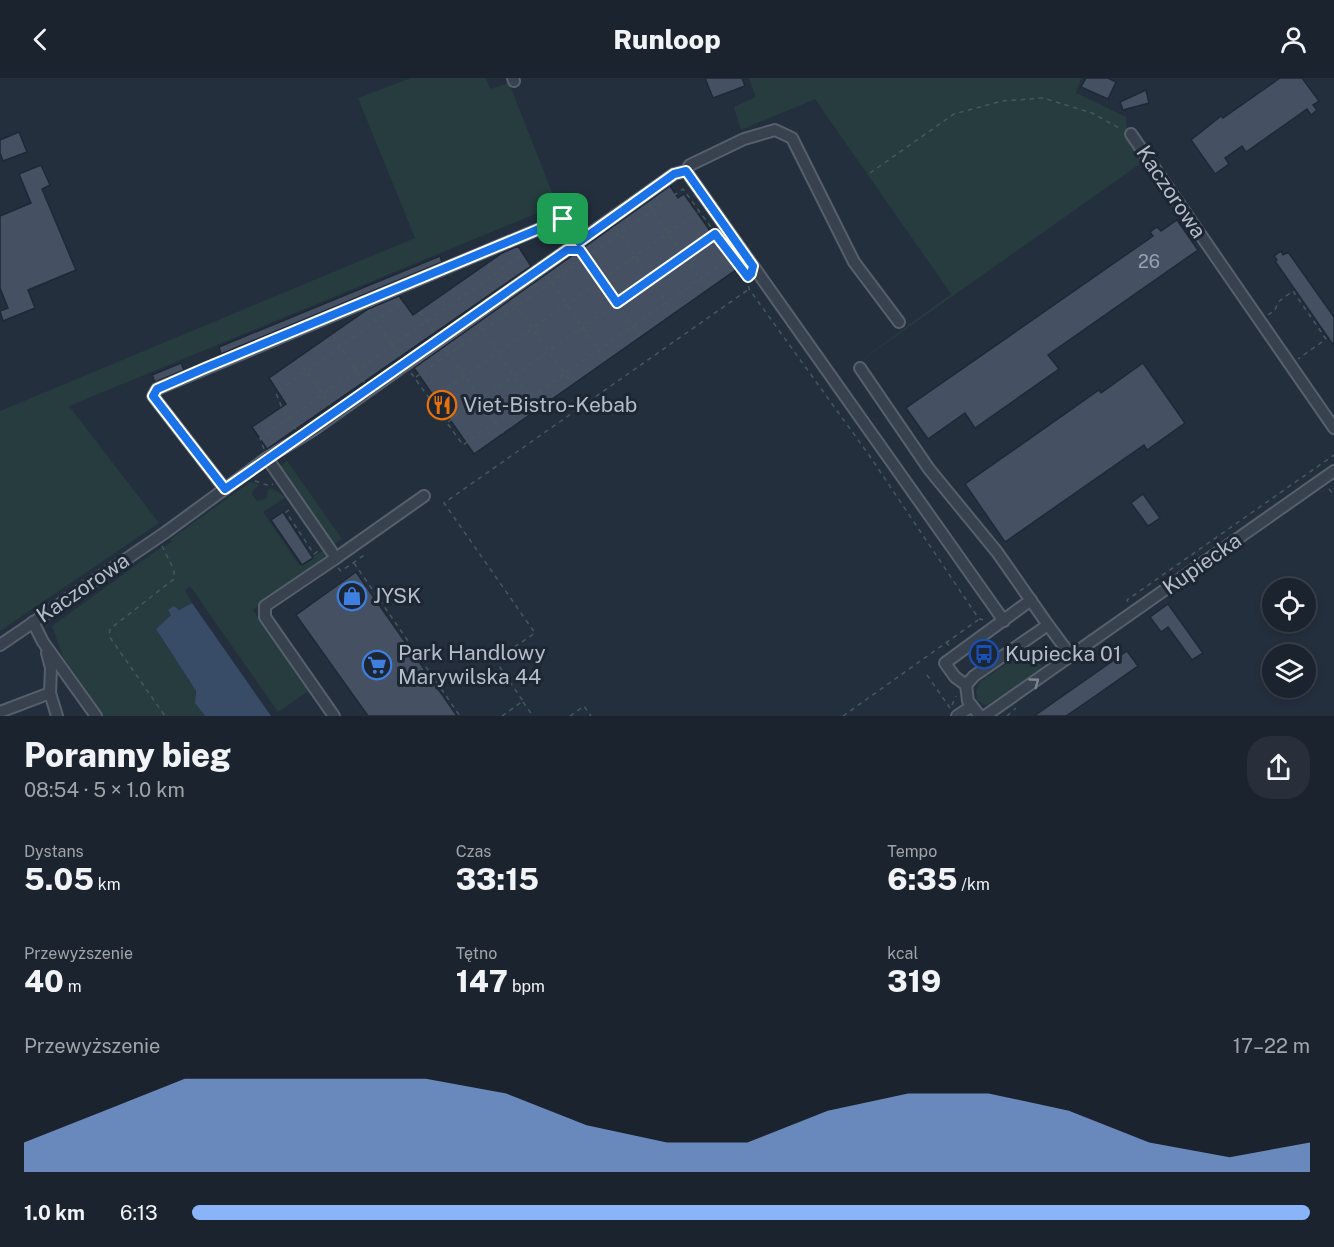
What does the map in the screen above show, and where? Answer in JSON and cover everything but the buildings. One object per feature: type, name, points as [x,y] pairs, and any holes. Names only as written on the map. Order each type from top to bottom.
[{"type":"street","name":"Kaczorowa","points":[[0,645],[166,532],[267,458],[369,390],[674,174],[686,171],[690,165],[744,139],[775,130],[792,138],[854,262],[899,322]]},
{"type":"street","name":"Kaczorowa","points":[[1131,134],[1334,428]]},
{"type":"street","points":[[686,171],[1004,621]]},
{"type":"street","points":[[225,489],[153,396],[157,389],[563,219],[579,242]]},
{"type":"street","points":[[860,368],[929,469],[997,552],[1071,656]]},
{"type":"street","points":[[267,458],[336,558]]},
{"type":"street","name":"Kupiecka","points":[[986,716],[1004,711],[1071,656],[1334,471]]},
{"type":"street","points":[[334,716],[265,617],[263,610],[265,606],[424,496]]},
{"type":"street","points":[[966,685],[955,677],[945,663],[1032,600]]},
{"type":"street","points":[[33,622],[43,642],[96,716]]},
{"type":"street","points":[[980,716],[966,693],[966,685],[974,675],[1048,625]]},
{"type":"street","points":[[43,642],[51,668],[50,693],[57,716]]},
{"type":"street","points":[[0,712],[50,693]]},
{"type":"street","points":[[954,712],[972,706]]},
{"type":"path","name":"Kaczorowa","points":[[870,173],[954,114],[1002,100],[1043,98],[1092,113],[1131,134]]},
{"type":"path","points":[[415,378],[683,189],[748,277],[749,289],[869,455],[979,619]]},
{"type":"path","points":[[643,197],[707,289]]},
{"type":"path","points":[[430,400],[699,211]]},
{"type":"path","points":[[610,220],[673,312]]},
{"type":"path","points":[[447,422],[715,234]]},
{"type":"path","points":[[567,250],[580,250],[640,336]]},
{"type":"path","points":[[267,458],[260,438],[522,255]]},
{"type":"path","points":[[368,310],[463,445],[731,256]]},
{"type":"path","points":[[488,264],[572,384]]},
{"type":"path","points":[[748,277],[753,266]]},
{"type":"path","points":[[542,268],[605,360]]},
{"type":"path","points":[[453,288],[537,408]]},
{"type":"path","points":[[533,716],[495,660],[535,633],[444,503],[749,289]]},
{"type":"path","points":[[1259,321],[1275,310],[1278,302],[1293,291],[1326,339],[1290,364]]},
{"type":"path","points":[[301,436],[282,408],[276,393],[402,302]]},
{"type":"path","points":[[420,312],[503,433]]},
{"type":"path","points":[[333,335],[369,390]]},
{"type":"path","points":[[298,359],[336,413]]},
{"type":"path","points":[[1134,612],[1127,600],[1334,455]]},
{"type":"path","points":[[1331,491],[1334,495]]},
{"type":"path","points":[[155,539],[170,559],[174,579],[110,629],[110,636],[165,716]]},
{"type":"path","points":[[354,563],[460,716]]},
{"type":"path","points":[[843,716],[979,619],[1004,621]]},
{"type":"path","points":[[927,675],[954,712]]},
{"type":"path","points":[[502,716],[523,701]]},
{"type":"path","points":[[570,716],[584,706],[591,716]]},
{"type":"green space","points":[[411,78],[486,78],[490,89],[509,83],[557,205],[69,406],[159,523],[0,631],[0,411],[415,238],[358,98]]},
{"type":"green space","points":[[749,78],[1081,78],[1076,93],[1126,117],[1127,138],[1144,161],[848,370],[951,294],[815,99],[741,130],[734,107],[756,97]]},
{"type":"green space","points":[[287,461],[342,539],[334,544],[280,466]]},
{"type":"green space","points":[[250,482],[260,485],[253,490],[252,494],[257,501],[266,499],[268,490],[271,488],[286,497],[263,512],[300,566],[323,550],[327,555],[324,561],[253,610],[310,690],[278,712],[190,586],[185,590],[192,603],[178,610],[168,610],[171,615],[156,629],[195,690],[195,703],[205,716],[103,716],[63,657],[52,626],[153,553],[172,542],[171,539]]},
{"type":"green space","points":[[1029,648],[1044,670],[994,704],[985,705],[977,700],[976,691],[980,682]]},
{"type":"water","points":[[192,603],[271,716],[205,716],[195,703],[196,691],[156,629],[171,615],[168,610],[174,606],[179,610]]},
{"type":"place","name":"Viet-Bistro-Kebab","points":[[442,405]]},
{"type":"place","name":"JYSK","points":[[352,596]]},
{"type":"place","name":"Kupiecka 01","points":[[984,654]]},
{"type":"place","name":"Park Handlowy Marywilska 44","points":[[377,665]]},
{"type":"route","points":[[686,171],[753,266],[751,274],[748,277],[715,234],[617,303],[580,250],[567,250],[313,430],[267,458],[225,489],[153,396],[157,389],[205,368],[563,219],[579,242],[674,174],[686,171]]}]
